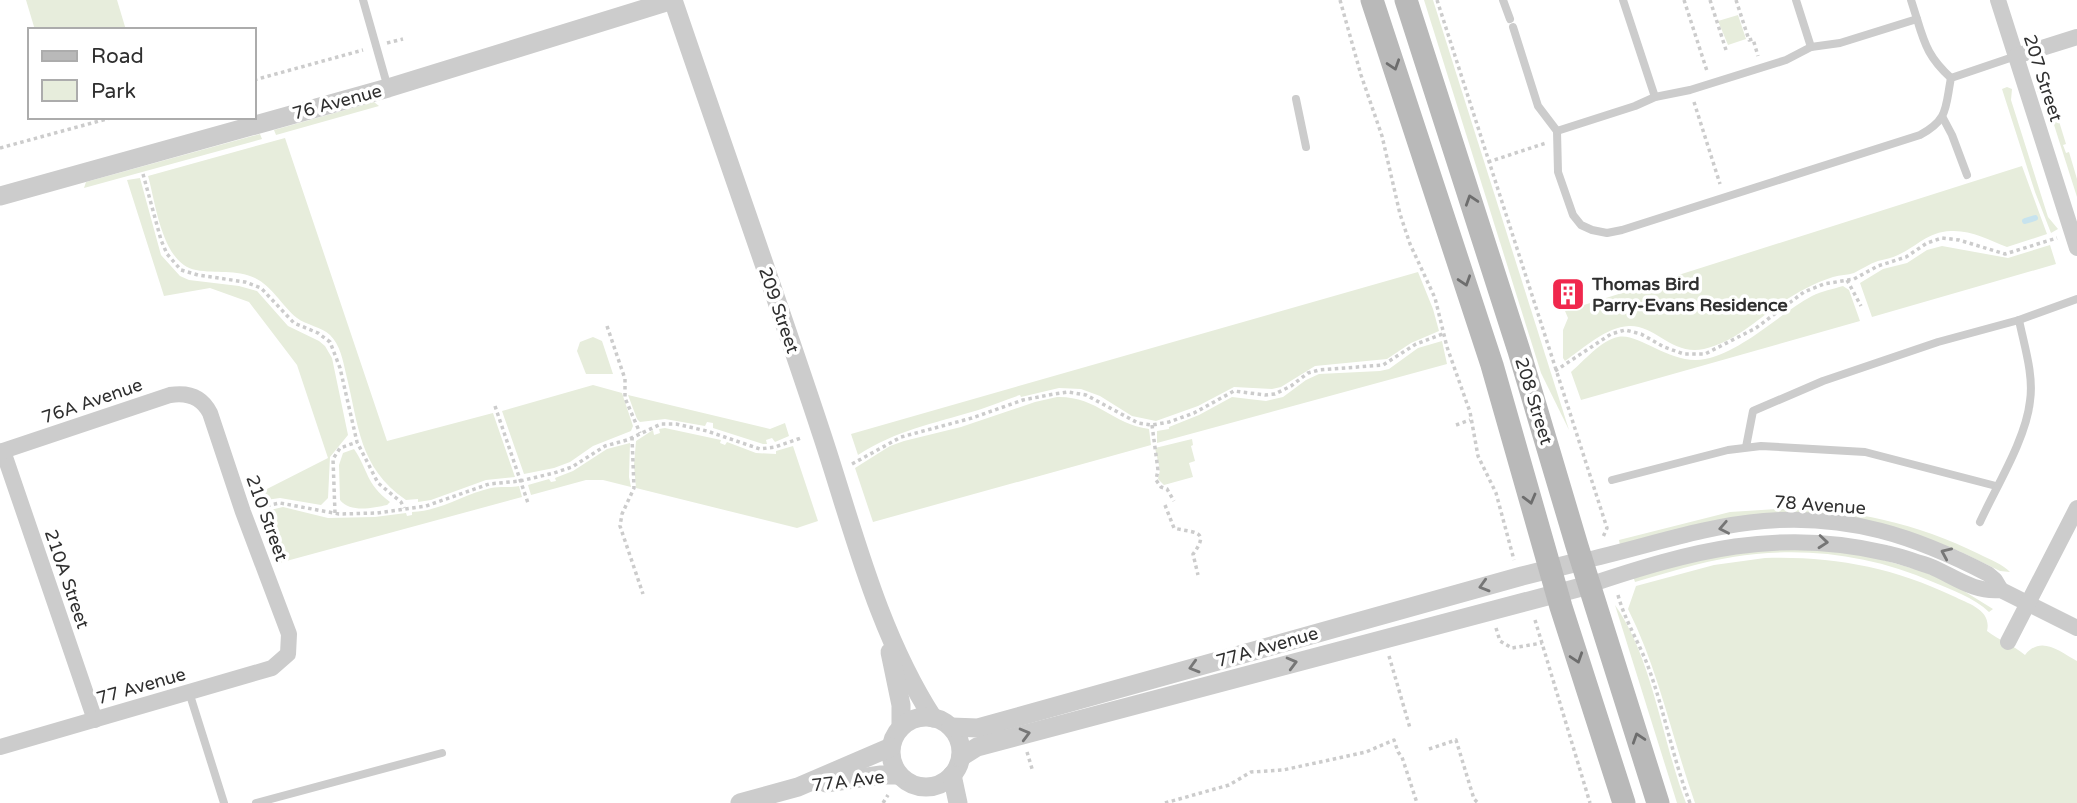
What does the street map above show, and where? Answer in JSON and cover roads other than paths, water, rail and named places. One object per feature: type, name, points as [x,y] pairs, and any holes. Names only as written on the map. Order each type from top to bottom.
[{"type":"main road","name":"208 Street","points":[[1372,0],[1492,365],[1557,593],[1624,803]]},
{"type":"main road","name":"208 Street","points":[[1406,0],[1519,351],[1658,803]]},
{"type":"street","name":"76 Avenue","points":[[0,196],[388,88],[673,0]]},
{"type":"street","name":"209 Street","points":[[673,0],[821,430],[883,621],[901,705],[901,727]]},
{"type":"street","name":"207 Street","points":[[1998,0],[2077,248]]},
{"type":"street","points":[[2015,56],[2077,37]]},
{"type":"street","name":"76A Avenue","points":[[1,452],[170,395],[180,393],[198,398]]},
{"type":"street","name":"210 Street","points":[[198,398],[210,413],[243,512],[289,634],[288,654]]},
{"type":"street","name":"210A Street","points":[[1,452],[95,720]]},
{"type":"street","points":[[2008,642],[2077,508]]},
{"type":"street","name":"78 Avenue","points":[[1582,561],[1675,538],[1762,521],[1808,520],[1864,526],[1915,539],[1988,574],[2001,590],[2077,628]]},
{"type":"street","name":"78 Avenue","points":[[1589,585],[1709,550],[1773,541],[1800,541],[1845,544],[1888,553],[1932,567],[1987,592],[2001,590]]},
{"type":"street","name":"77A Avenue","points":[[951,727],[978,728],[1582,561]]},
{"type":"street","name":"77A Avenue","points":[[961,757],[977,747],[1589,585]]},
{"type":"street","name":"209 Street","points":[[883,621],[933,718]]},
{"type":"street","name":"77 Avenue","points":[[0,747],[272,668],[288,654]]},
{"type":"street","points":[[922,787],[944,783],[953,775],[961,757],[958,736],[951,727],[933,718],[922,717],[901,727],[891,747],[894,766],[899,775],[922,787],[935,803]]},
{"type":"street","points":[[740,803],[798,787],[891,747]]},
{"type":"street","name":"77A Ave","points":[[798,787],[881,775],[899,775]]},
{"type":"street","points":[[953,775],[958,803]]},
{"type":"lane","points":[[363,0],[388,88]]},
{"type":"lane","points":[[1503,0],[1538,106],[1557,136],[1558,172],[1573,215],[1581,225],[1607,233],[1920,135],[1943,118],[1951,78]]},
{"type":"lane","points":[[1623,0],[1656,97]]},
{"type":"lane","points":[[1796,0],[1811,47]]},
{"type":"lane","points":[[1911,0],[1929,54],[1951,78]]},
{"type":"lane","points":[[1557,136],[1656,97],[1690,90],[1762,68],[1786,60],[1811,47],[1840,43],[1917,19]]},
{"type":"lane","points":[[1951,78],[2015,56]]},
{"type":"lane","points":[[1296,99],[1306,147]]},
{"type":"lane","points":[[1943,118],[1967,175]]},
{"type":"lane","points":[[1746,447],[1753,411],[1823,381],[1938,342],[2019,320],[2077,299]]},
{"type":"lane","points":[[1980,522],[2026,424],[2031,399],[2030,377],[2019,320]]},
{"type":"lane","points":[[1612,480],[1728,450],[1761,446],[1865,452],[1996,486]]},
{"type":"lane","points":[[189,692],[223,803]]},
{"type":"lane","points":[[256,803],[442,753]]},
{"type":"waterway","points":[[2025,221],[2035,218]]},
{"type":"place","name":"Thomas Bird Parry-Evans Residence","points":[[1568,294]]}]
